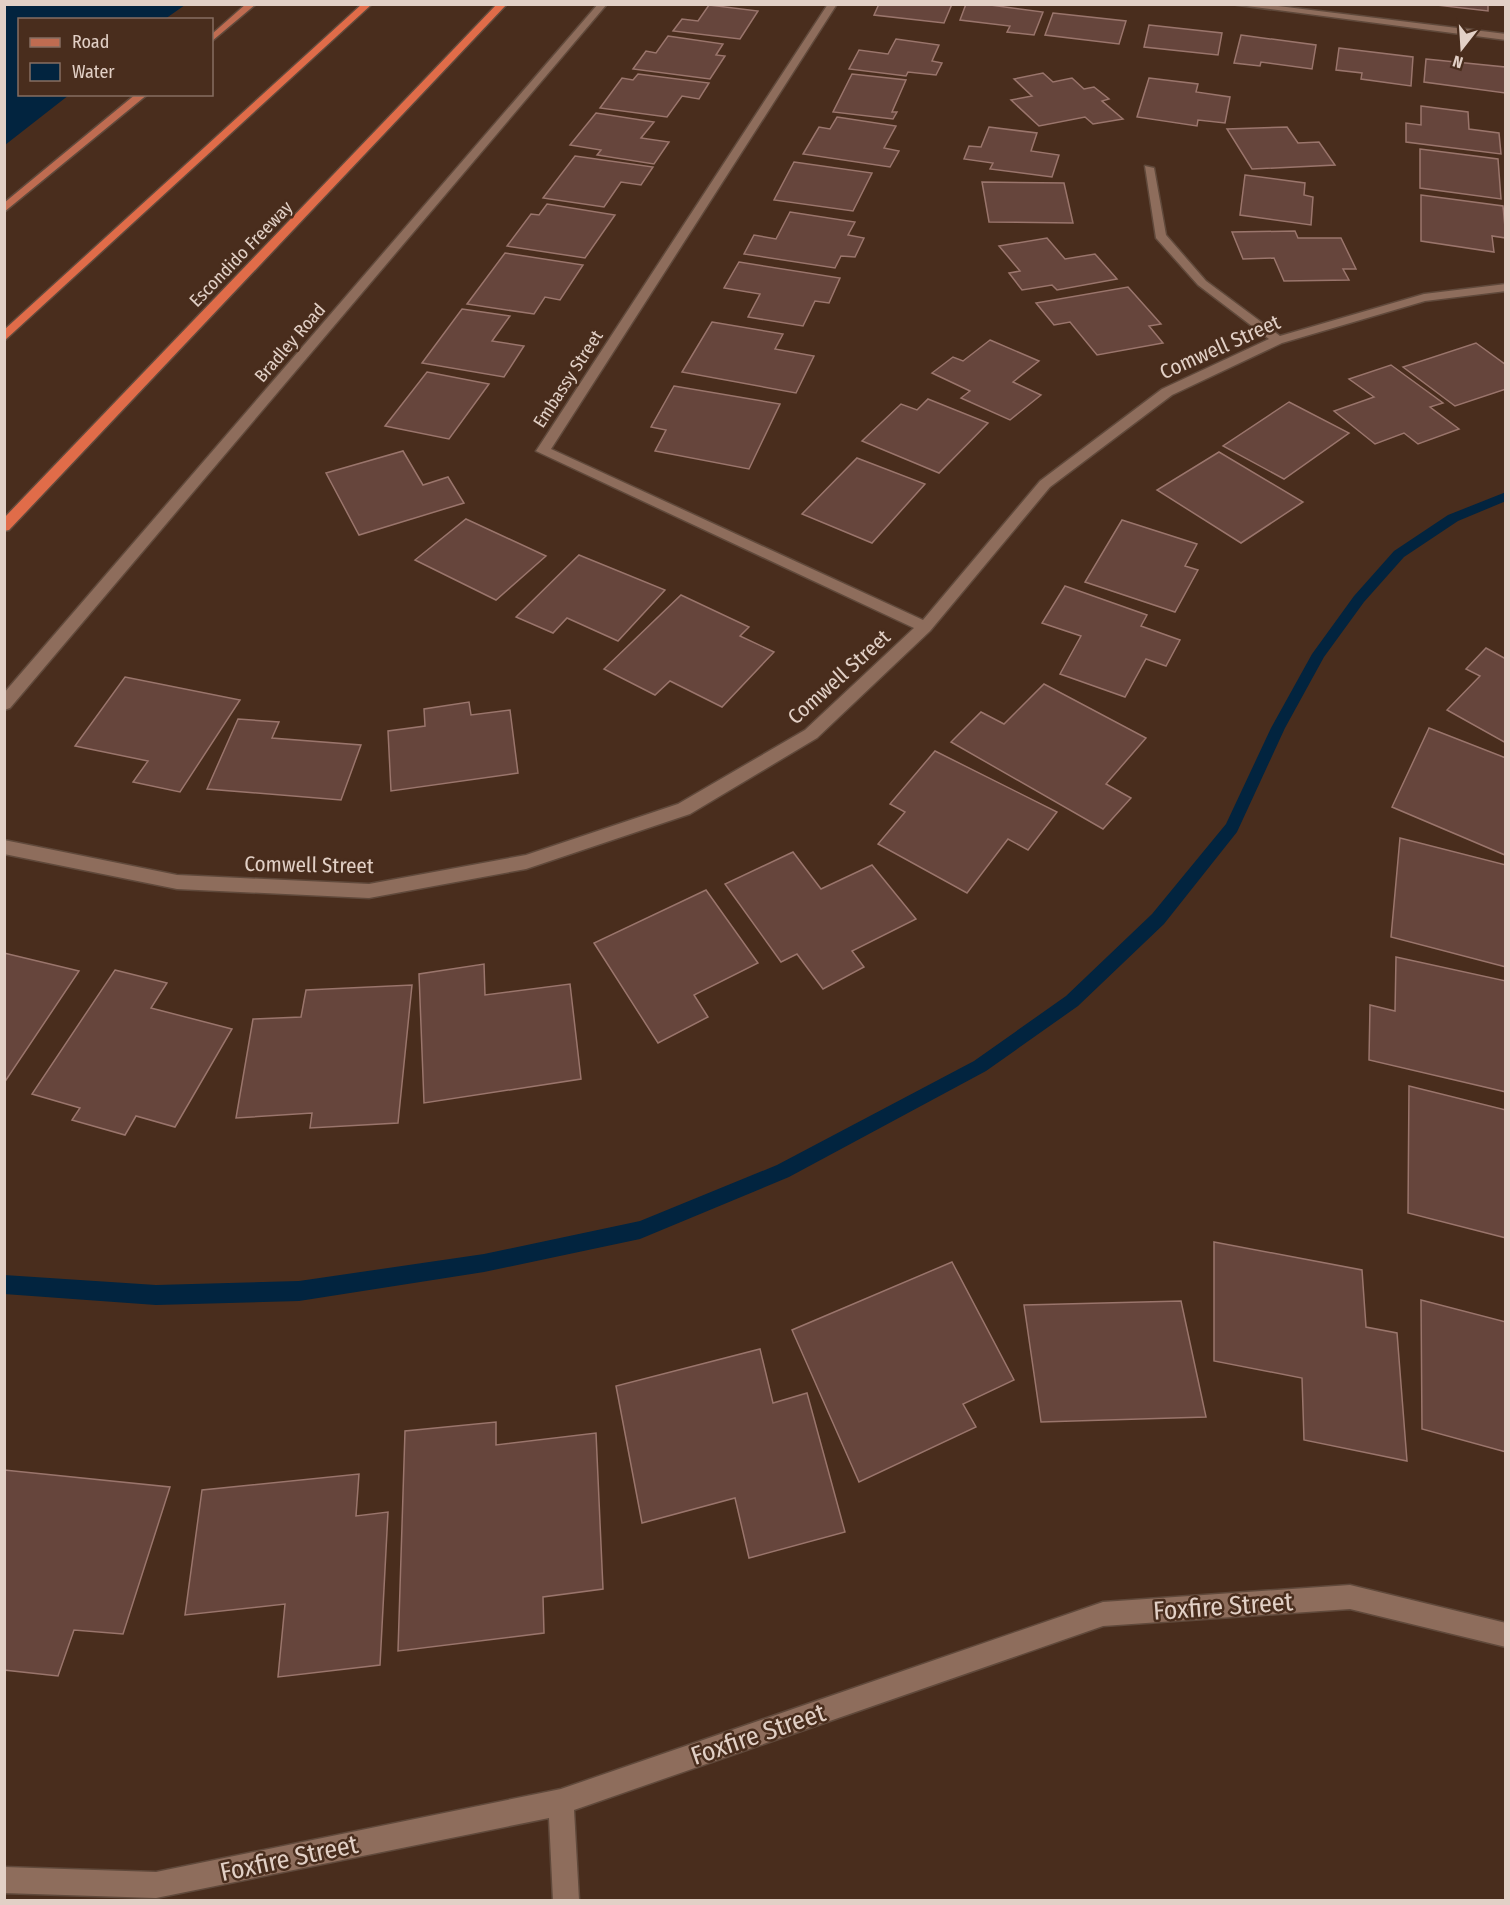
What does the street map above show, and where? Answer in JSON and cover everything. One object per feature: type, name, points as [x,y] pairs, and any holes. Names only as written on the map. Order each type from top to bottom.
[{"type":"highway","points":[[4,337],[368,4]]},
{"type":"highway","name":"Escondido Freeway","points":[[4,527],[503,4]]},
{"type":"main road","points":[[213,37],[252,4]]},
{"type":"main road","points":[[4,209],[141,96]]},
{"type":"street","name":"Bradley Road","points":[[4,704],[603,4]]},
{"type":"street","name":"Embassy Street","points":[[833,4],[543,451],[925,627]]},
{"type":"street","points":[[1235,4],[1506,37]]},
{"type":"street","points":[[1149,168],[1160,236],[1202,283],[1278,340]]},
{"type":"street","name":"Comwell Street","points":[[4,847],[177,882],[369,891],[526,862],[684,809],[812,734],[925,627],[1045,484],[1167,392],[1278,340],[1424,298],[1506,287]]},
{"type":"street","name":"Foxfire Street","points":[[4,1880],[156,1885],[561,1802],[1103,1614],[1350,1597],[1506,1635]]},
{"type":"street","points":[[561,1802],[566,1900]]},
{"type":"water","points":[[5,4],[185,4],[166,18],[18,18],[18,96],[68,96],[5,145]]},
{"type":"building","points":[[879,4],[952,4],[944,23],[874,15]]},
{"type":"building","points":[[966,4],[1043,12],[1034,35],[1007,32],[1010,26],[960,20]]},
{"type":"building","points":[[1428,4],[1488,4],[1488,11]]},
{"type":"building","points":[[709,5],[758,11],[740,39],[673,31],[682,19],[698,21]]},
{"type":"building","points":[[1053,13],[1126,21],[1119,44],[1045,35]]},
{"type":"building","points":[[1149,25],[1222,33],[1218,55],[1144,47]]},
{"type":"building","points":[[1241,35],[1316,45],[1312,69],[1261,62],[1260,66],[1234,63]]},
{"type":"building","points":[[668,36],[723,44],[716,55],[725,56],[710,79],[633,69],[646,51],[656,53]]},
{"type":"building","points":[[896,39],[939,45],[932,61],[942,63],[936,75],[908,72],[906,76],[849,69],[859,50],[888,54]]},
{"type":"building","points":[[1339,48],[1413,57],[1411,86],[1361,79],[1362,73],[1336,70]]},
{"type":"building","points":[[1426,59],[1505,67],[1505,93],[1424,82]]},
{"type":"building","points":[[1043,73],[1053,82],[1072,78],[1084,89],[1094,87],[1109,99],[1102,101],[1123,119],[1093,124],[1085,117],[1039,126],[1011,100],[1032,96],[1014,79]]},
{"type":"building","points":[[638,74],[709,83],[699,99],[682,96],[667,117],[600,108],[622,78],[633,80]]},
{"type":"building","points":[[852,74],[906,80],[892,112],[897,112],[893,119],[833,112]]},
{"type":"building","points":[[1149,78],[1198,84],[1196,92],[1230,97],[1225,123],[1198,120],[1197,126],[1137,117]]},
{"type":"building","points":[[1421,106],[1468,112],[1469,129],[1499,133],[1501,154],[1406,142],[1406,123],[1421,125]]},
{"type":"building","points":[[596,113],[654,122],[641,138],[669,142],[654,164],[597,155],[601,150],[570,145]]},
{"type":"building","points":[[837,117],[896,126],[884,148],[899,151],[890,167],[803,154],[819,127],[830,129]]},
{"type":"building","points":[[989,127],[1037,133],[1031,151],[1059,155],[1052,177],[990,169],[993,163],[964,159],[969,146],[981,147]]},
{"type":"building","points":[[1287,127],[1298,143],[1319,142],[1335,165],[1252,169],[1227,129]]},
{"type":"building","points":[[1420,149],[1498,159],[1501,199],[1420,188]]},
{"type":"building","points":[[575,156],[653,167],[641,185],[621,182],[604,207],[543,198]]},
{"type":"building","points":[[794,162],[872,173],[853,211],[774,200]]},
{"type":"building","points":[[1245,175],[1305,183],[1304,195],[1313,197],[1311,225],[1240,215]]},
{"type":"building","points":[[982,182],[1064,183],[1073,223],[989,222]]},
{"type":"building","points":[[1421,195],[1503,206],[1506,238],[1492,236],[1494,252],[1421,241]]},
{"type":"building","points":[[547,204],[615,215],[585,258],[507,246],[531,214],[539,215]]},
{"type":"building","points":[[790,212],[855,222],[848,235],[864,238],[855,257],[841,256],[835,268],[744,254],[754,235],[776,239]]},
{"type":"building","points":[[1295,231],[1298,238],[1341,238],[1356,269],[1343,269],[1349,280],[1284,281],[1274,258],[1243,259],[1232,232]]},
{"type":"building","points":[[1047,238],[1065,259],[1095,254],[1117,279],[1057,290],[1052,285],[1022,290],[1009,273],[1020,271],[999,246]]},
{"type":"building","points":[[505,253],[583,265],[560,300],[545,297],[534,314],[467,304]]},
{"type":"building","points":[[739,262],[840,278],[829,303],[815,301],[803,326],[748,317],[760,294],[724,288]]},
{"type":"building","points":[[1128,287],[1161,324],[1149,326],[1163,343],[1097,355],[1070,322],[1054,325],[1036,303]]},
{"type":"building","points":[[462,309],[510,316],[492,341],[524,346],[504,377],[422,363]]},
{"type":"building","points":[[712,322],[783,334],[775,349],[814,356],[796,393],[682,372]]},
{"type":"building","points":[[990,340],[1039,361],[1013,382],[1041,395],[1010,420],[961,398],[970,391],[932,373],[953,357],[963,361]]},
{"type":"building","points":[[1476,343],[1506,365],[1506,389],[1455,406],[1403,367]]},
{"type":"building","points":[[1391,365],[1443,403],[1430,407],[1459,429],[1418,444],[1404,433],[1375,444],[1334,411],[1374,397],[1349,379]]},
{"type":"building","points":[[427,372],[489,384],[449,439],[385,426]]},
{"type":"building","points":[[674,386],[780,404],[749,469],[655,451],[666,430],[651,427]]},
{"type":"building","points":[[928,399],[988,423],[939,473],[862,441],[901,404],[917,410]]},
{"type":"building","points":[[1289,402],[1349,433],[1284,479],[1223,446]]},
{"type":"building","points":[[403,451],[423,485],[448,477],[464,503],[359,535],[326,473]]},
{"type":"building","points":[[1219,452],[1303,502],[1241,543],[1157,490]]},
{"type":"building","points":[[857,458],[925,484],[872,543],[802,514]]},
{"type":"building","points":[[466,519],[546,556],[496,600],[415,560]]},
{"type":"building","points":[[1122,520],[1197,544],[1185,566],[1198,570],[1175,612],[1085,582]]},
{"type":"building","points":[[579,555],[665,590],[618,641],[567,618],[553,633],[516,617]]},
{"type":"building","points":[[1065,586],[1147,615],[1141,626],[1180,640],[1166,666],[1146,659],[1125,697],[1060,674],[1081,636],[1042,623]]},
{"type":"building","points":[[681,595],[749,627],[740,636],[774,652],[722,707],[670,681],[655,695],[604,669]]},
{"type":"building","points":[[1486,648],[1506,659],[1506,743],[1447,710],[1480,676],[1466,669]]},
{"type":"building","points":[[125,677],[240,700],[180,792],[133,782],[148,761],[75,746]]},
{"type":"building","points":[[1044,684],[1146,738],[1106,784],[1131,798],[1103,829],[951,742],[981,712],[1004,724]]},
{"type":"building","points":[[469,702],[471,715],[510,710],[518,773],[391,791],[388,731],[425,726],[424,709]]},
{"type":"building","points":[[238,719],[279,722],[272,738],[361,745],[341,800],[207,789]]},
{"type":"building","points":[[1429,728],[1506,758],[1505,855],[1392,807]]},
{"type":"building","points":[[935,751],[1057,812],[1028,850],[1008,839],[967,893],[878,844],[905,812],[890,804]]},
{"type":"building","points":[[1400,838],[1506,865],[1506,967],[1391,937]]},
{"type":"building","points":[[793,852],[821,889],[872,865],[916,919],[852,951],[864,967],[823,989],[797,954],[781,962],[725,884]]},
{"type":"building","points":[[706,890],[758,963],[694,995],[708,1017],[658,1043],[594,943]]},
{"type":"building","points":[[4,953],[79,971],[4,1083]]},
{"type":"building","points":[[1396,957],[1506,981],[1506,1092],[1369,1060],[1370,1005],[1395,1011]]},
{"type":"building","points":[[484,964],[485,995],[570,984],[581,1079],[424,1103],[419,974]]},
{"type":"building","points":[[115,970],[167,983],[151,1008],[232,1029],[175,1127],[136,1116],[125,1135],[72,1120],[80,1108],[32,1094]]},
{"type":"building","points":[[412,985],[398,1123],[310,1128],[312,1113],[236,1118],[253,1019],[301,1017],[306,990]]},
{"type":"building","points":[[1409,1086],[1506,1110],[1506,1238],[1408,1213]]},
{"type":"building","points":[[1214,1242],[1362,1270],[1366,1327],[1397,1333],[1407,1461],[1304,1440],[1302,1378],[1214,1361]]},
{"type":"building","points":[[952,1262],[1014,1380],[963,1404],[976,1427],[859,1482],[792,1330]]},
{"type":"building","points":[[1421,1300],[1506,1322],[1506,1452],[1422,1429]]},
{"type":"building","points":[[1181,1301],[1206,1417],[1041,1422],[1024,1305]]},
{"type":"building","points":[[760,1349],[773,1403],[807,1393],[845,1532],[749,1558],[735,1498],[642,1523],[616,1386]]},
{"type":"building","points":[[496,1422],[496,1445],[596,1433],[603,1589],[543,1597],[544,1633],[398,1651],[405,1431]]},
{"type":"building","points":[[4,1470],[170,1487],[123,1634],[74,1630],[58,1676],[4,1670]]},
{"type":"building","points":[[359,1474],[356,1516],[388,1512],[380,1665],[278,1677],[285,1604],[185,1615],[202,1490]]},
{"type":"waterway","points":[[4,1284],[156,1295],[299,1291],[484,1263],[640,1230],[783,1171],[980,1066],[1072,1001],[1158,919],[1232,828],[1278,728],[1319,654],[1359,599],[1399,554],[1453,518],[1506,496]]}]
